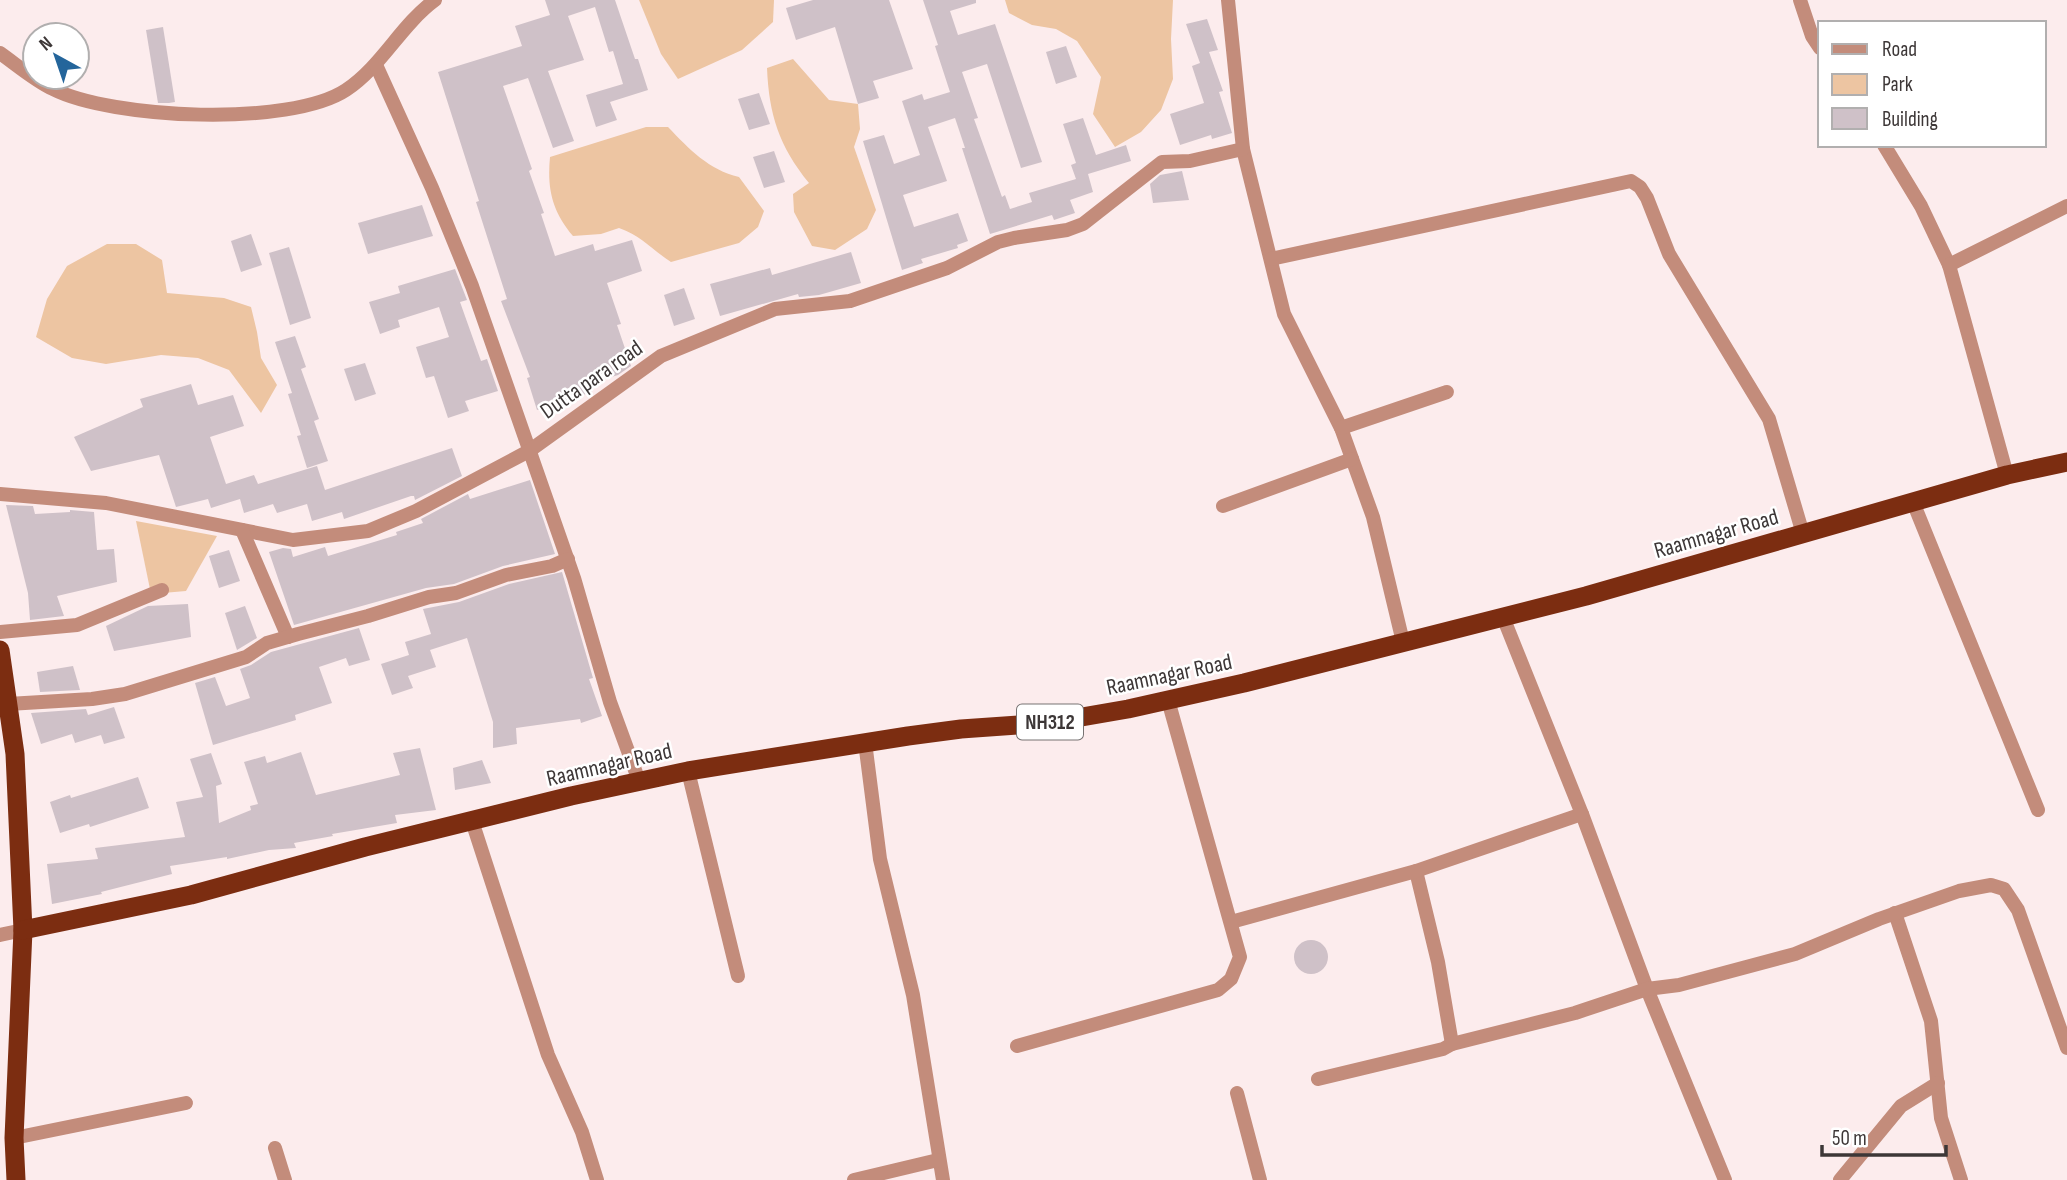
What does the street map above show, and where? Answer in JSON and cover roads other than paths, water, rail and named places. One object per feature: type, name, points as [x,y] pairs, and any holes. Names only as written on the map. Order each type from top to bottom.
[{"type":"highway","name":"Raamnagar Road","points":[[23,930],[191,895],[472,821],[688,771],[961,729],[1047,723],[1168,700],[1503,617],[2007,475],[2067,462]]},
{"type":"highway","points":[[0,650],[15,754],[23,930],[14,1138],[16,1180]]},
{"type":"street","points":[[0,53],[54,90],[99,103],[158,112],[256,113],[297,108],[332,99],[348,89],[376,65],[408,23],[435,0]]},
{"type":"street","points":[[1228,0],[1243,149],[1284,314],[1341,428],[1373,517],[1403,642]]},
{"type":"street","points":[[1800,0],[1812,36],[1818,45]]},
{"type":"street","points":[[376,65],[432,188],[472,286],[568,559],[610,702],[639,782]]},
{"type":"street","points":[[1885,147],[1921,206],[1948,265],[2007,475]]},
{"type":"street","name":"Dutta para road","points":[[0,494],[106,503],[293,540],[368,531],[416,511],[529,451],[661,356],[775,309],[850,301],[947,268],[998,243],[1067,230],[1083,224],[1162,162],[1190,161],[1243,149]]},
{"type":"street","points":[[1271,259],[1631,181],[1640,187],[1647,198],[1669,254],[1769,419],[1803,534]]},
{"type":"street","points":[[1948,265],[2067,206]]},
{"type":"street","points":[[1341,428],[1447,392]]},
{"type":"street","points":[[1223,506],[1352,459]]},
{"type":"street","points":[[1913,502],[2038,810]]},
{"type":"street","points":[[242,530],[288,637]]},
{"type":"street","points":[[8,704],[125,694],[246,657],[267,643],[429,597],[456,593],[506,575],[552,566],[568,559]]},
{"type":"street","points":[[0,632],[77,625],[162,590]]},
{"type":"street","points":[[1503,617],[1724,1180]]},
{"type":"street","points":[[1017,1046],[1218,990],[1231,979],[1240,957],[1168,700]]},
{"type":"street","points":[[865,743],[880,859],[913,995],[943,1180]]},
{"type":"street","points":[[688,771],[738,976]]},
{"type":"street","points":[[1231,922],[1416,871],[1582,814]]},
{"type":"street","points":[[472,821],[548,1055],[582,1132],[597,1180]]},
{"type":"street","points":[[1416,871],[1438,962],[1452,1044]]},
{"type":"street","points":[[1318,1079],[1575,1013],[1647,989],[1679,985],[1795,954],[1959,891],[1992,886],[2004,889],[2018,910],[2067,1048]]},
{"type":"street","points":[[1895,914],[1931,1021],[1941,1118],[1961,1180]]},
{"type":"street","points":[[0,935],[23,930]]},
{"type":"street","points":[[1840,1180],[1901,1106],[1938,1083]]},
{"type":"street","points":[[1237,1093],[1260,1180]]},
{"type":"street","points":[[14,1138],[186,1102]]},
{"type":"street","points":[[275,1148],[285,1180]]},
{"type":"street","points":[[854,1180],[938,1160]]}]
